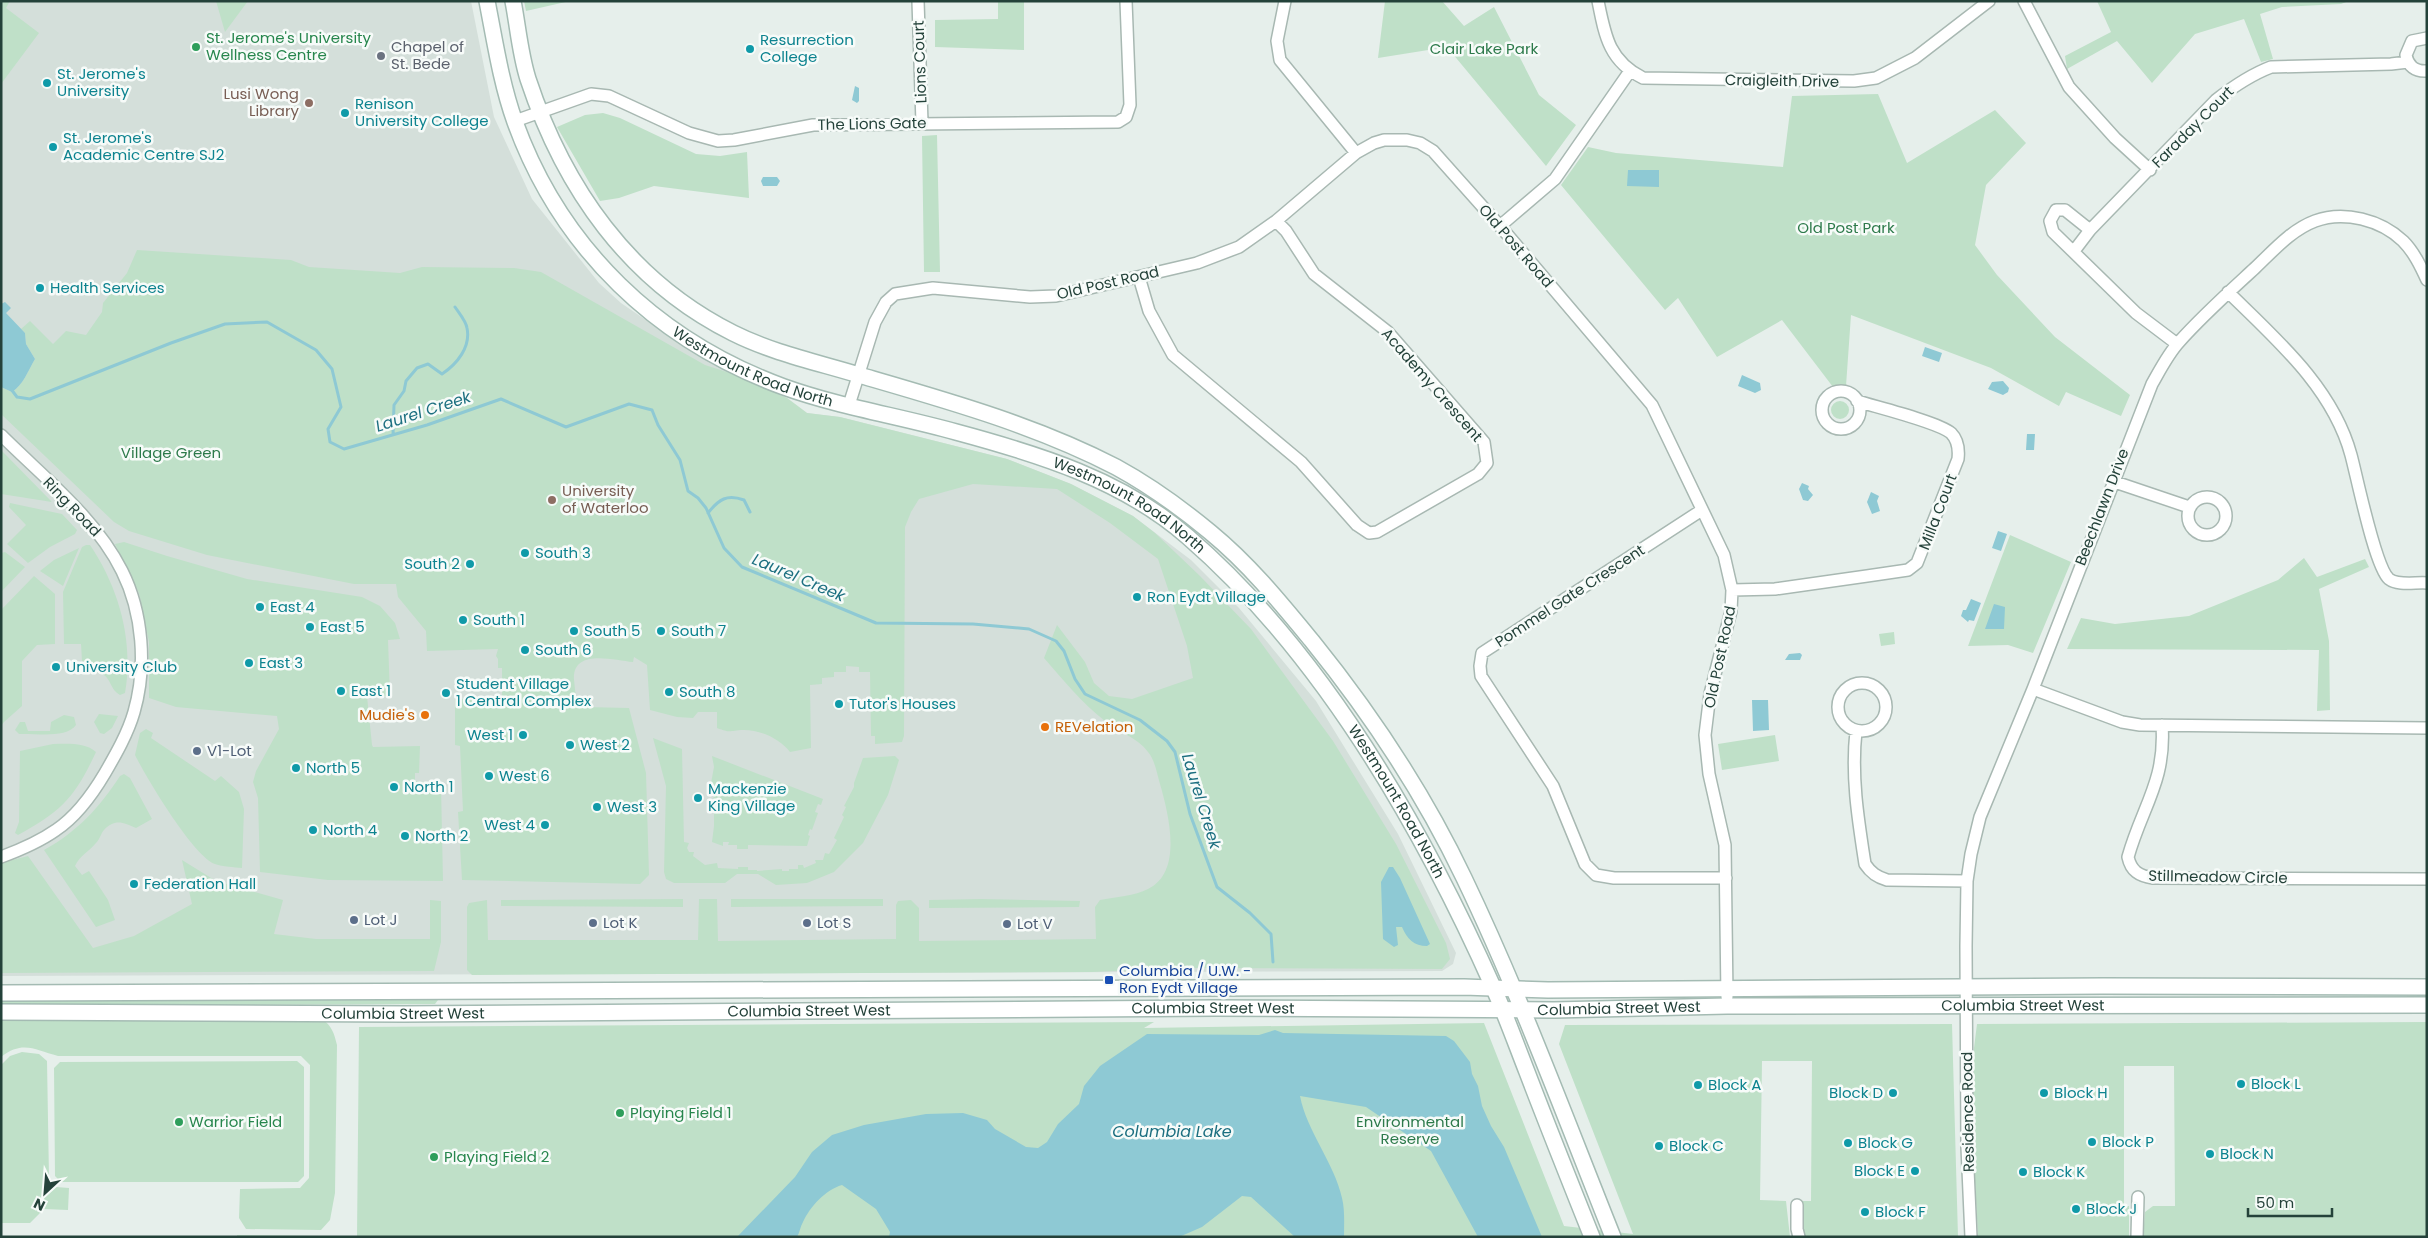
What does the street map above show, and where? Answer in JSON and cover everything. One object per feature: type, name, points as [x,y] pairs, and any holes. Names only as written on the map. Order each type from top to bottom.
[{"type":"main road","name":"Westmount Road North","points":[[487,1],[499,67],[515,121],[544,185],[564,220],[609,274],[632,298],[660,321],[699,348],[742,370],[788,388],[1009,446],[1062,464],[1112,487],[1155,512],[1185,534],[1242,586],[1289,639],[1323,685],[1404,811],[1446,887],[1494,988],[1592,1237]]},
{"type":"main road","name":"Westmount Road North","points":[[513,1],[527,76],[563,161],[592,211],[626,254],[662,287],[733,333],[778,352],[858,374],[1006,421],[1070,446],[1117,468],[1165,497],[1212,534],[1263,581],[1338,674],[1405,771],[1464,876],[1522,1009],[1613,1237]]},
{"type":"main road","name":"Columbia Street West","points":[[1,993],[1968,988],[2103,986],[2427,987]]},
{"type":"main road","name":"Columbia Street West","points":[[1,1012],[347,1014],[1215,1008],[1522,1009],[1727,1006],[2427,1005]]},
{"type":"street","name":"Lions Court","points":[[918,1],[922,123]]},
{"type":"street","name":"The Lions Gate","points":[[515,121],[592,94],[609,96],[690,133],[718,141],[734,140],[813,125],[1118,122],[1126,117],[1130,105],[1126,1]]},
{"type":"street","points":[[1285,1],[1277,41],[1280,60],[1356,153]]},
{"type":"street","points":[[1500,226],[1555,179],[1630,71],[1609,46],[1598,1]]},
{"type":"street","name":"Craigleith Drive","points":[[1630,71],[1643,78],[1652,79],[1854,82],[1876,78],[1915,58],[1990,1]]},
{"type":"street","points":[[2024,1],[2069,87],[2115,138],[2150,170]]},
{"type":"street","points":[[2427,38],[2418,38],[2410,44],[2406,55],[2408,62],[2416,70],[2427,71]]},
{"type":"street","name":"Faraday Court","points":[[2074,251],[2090,230],[2216,100],[2253,74],[2271,67],[2408,62]]},
{"type":"street","name":"Old Post Road","points":[[849,405],[875,322],[886,302],[895,294],[933,288],[1030,297],[1056,296],[1197,263],[1239,247],[1276,221],[1356,153],[1384,140],[1407,140],[1420,143],[1433,151],[1500,226],[1652,405],[1724,555],[1732,590],[1731,611],[1710,694],[1705,735],[1709,774],[1725,846],[1727,1006]]},
{"type":"street","points":[[2090,230],[2066,210],[2056,210],[2050,221],[2053,232],[2136,313],[2178,344]]},
{"type":"street","name":"Beechlawn Drive","points":[[1968,988],[1967,881],[1980,817],[2033,689],[2112,481],[2152,384],[2178,344],[2228,292],[2294,233],[2315,221],[2335,217],[2357,218],[2379,225],[2403,241],[2419,263],[2427,280]]},
{"type":"street","name":"Academy Crescent","points":[[1139,277],[1149,311],[1173,355],[1300,462],[1357,525],[1369,533],[1377,532],[1478,474],[1486,463],[1484,442],[1388,332],[1314,274],[1286,231],[1276,221]]},
{"type":"street","points":[[2228,292],[2302,368],[2321,392],[2335,415],[2348,442],[2378,559],[2389,578],[2398,582],[2427,582]]},
{"type":"street","name":"Milla Court","points":[[1732,590],[1775,589],[1908,570],[1917,562],[1958,459],[1956,440],[1952,434],[1937,426],[1857,401]]},
{"type":"street","name":"Ring Road","points":[[1,435],[98,533],[128,584],[135,603],[141,635],[140,681],[134,712],[116,754],[95,790],[80,809],[56,830],[29,846],[1,857]]},
{"type":"street","points":[[2112,481],[2189,507]]},
{"type":"street","name":"Pommel Gate Crescent","points":[[1702,510],[1482,653],[1480,666],[1481,676],[1553,786],[1586,864],[1596,875],[1614,878],[1726,878]]},
{"type":"street","points":[[1860,682],[1871,685],[1880,691],[1885,698],[1886,708],[1882,722],[1864,732],[1856,731],[1844,724],[1838,704],[1845,690],[1860,682]]},
{"type":"street","points":[[2033,689],[2122,722],[2162,725],[2427,728]]},
{"type":"street","name":"Stillmeadow Circle","points":[[2162,725],[2160,767],[2151,800],[2128,856],[2130,866],[2143,877],[2427,879]]},
{"type":"street","points":[[1856,731],[1853,761],[1856,795],[1865,864],[1869,870],[1877,876],[1888,880],[1967,881]]},
{"type":"street","name":"Residence Road","points":[[1968,988],[1967,1147],[1971,1237]]},
{"type":"street","points":[[2137,1237],[2138,1197]]},
{"type":"street","points":[[1796,1205],[1799,1237]]},
{"type":"shaded area","name":"University of Waterloo","points":[[1,1],[471,1],[494,117],[532,199],[599,283],[621,303],[691,351],[718,366],[787,398],[807,413],[840,417],[1007,459],[1071,484],[1133,516],[1191,560],[1239,608],[1316,701],[1398,834],[1456,953],[1453,964],[1442,971],[1,976]]},
{"type":"green space","points":[[1,1],[10,1],[6,8],[39,33],[1,84]]},
{"type":"green space","points":[[216,1],[248,1],[225,32]]},
{"type":"green space","points":[[524,1],[570,1],[526,11]]},
{"type":"green space","points":[[998,1],[1024,1],[1024,50],[935,47],[935,20],[998,19]]},
{"type":"green space","name":"Clair Lake Park","points":[[1385,1],[1442,1],[1464,26],[1494,7],[1539,95],[1576,125],[1546,166],[1447,47],[1378,58]]},
{"type":"green space","points":[[2097,1],[2349,1],[2341,4],[2282,7],[2260,14],[2273,59],[2261,62],[2244,19],[2195,34],[2152,83],[2117,41],[2067,69],[2065,56],[2111,32]]},
{"type":"green space","name":"Old Post Park","points":[[1878,94],[1907,163],[1995,110],[2026,143],[1986,185],[1975,245],[1997,275],[2055,337],[2130,395],[2121,416],[2066,392],[2059,406],[1991,368],[1851,315],[1846,386],[1833,387],[1782,320],[1717,357],[1678,298],[1665,310],[1561,185],[1588,147],[1616,153],[1783,167],[1792,96]]},
{"type":"green space","points":[[603,113],[620,118],[696,154],[720,156],[747,152],[749,198],[654,186],[619,198],[600,201],[557,127],[585,115]]},
{"type":"green space","points":[[937,135],[940,272],[924,272],[922,136]]},
{"type":"green space","name":"Village Green","points":[[137,250],[291,260],[309,267],[400,273],[422,267],[514,268],[541,272],[705,365],[733,374],[787,398],[807,413],[840,417],[1007,459],[1071,484],[1133,516],[1155,533],[1200,576],[1251,629],[1333,741],[1396,844],[1446,943],[1450,959],[1442,969],[1180,968],[1092,972],[472,975],[467,970],[467,907],[469,903],[487,900],[488,940],[698,940],[699,899],[717,899],[718,941],[896,939],[896,905],[898,901],[911,900],[919,908],[919,941],[1096,939],[1095,907],[1100,900],[1131,895],[1148,889],[1159,881],[1166,869],[1170,856],[1167,810],[1156,767],[1144,747],[1110,725],[1088,707],[1044,658],[1057,625],[1085,662],[1094,683],[1109,696],[1132,699],[1193,678],[1187,646],[1158,559],[1110,523],[1057,489],[973,484],[919,499],[905,527],[904,736],[902,742],[875,744],[875,736],[871,736],[870,672],[859,672],[859,667],[846,666],[846,672],[834,672],[834,677],[822,678],[822,684],[810,685],[811,748],[790,752],[776,739],[763,734],[750,730],[729,731],[717,728],[717,712],[698,712],[693,718],[677,717],[650,710],[647,665],[634,657],[633,662],[605,658],[587,660],[580,663],[575,670],[574,680],[578,703],[585,707],[629,708],[646,773],[649,875],[640,884],[462,880],[458,812],[463,811],[460,746],[455,745],[455,699],[502,700],[502,668],[498,668],[496,656],[498,649],[427,651],[426,631],[398,597],[396,584],[354,584],[207,555],[129,531],[114,522],[1,414],[1,387],[12,392],[16,389],[35,359],[26,344],[25,333],[21,329],[30,321],[53,344],[66,331],[86,335],[102,312],[103,303],[127,273]]},
{"type":"green space","points":[[1836,401],[1844,401],[1849,406],[1847,417],[1836,419],[1831,414],[1831,406]]},
{"type":"green space","points":[[1,450],[52,502],[1,494]]},
{"type":"green space","points":[[10,503],[62,514],[77,530],[75,534],[50,547],[28,563],[7,544],[26,525],[9,507]]},
{"type":"green space","points":[[2010,535],[2071,562],[2033,653],[2008,645],[1968,646]]},
{"type":"green space","points":[[124,542],[247,579],[362,597],[380,606],[395,623],[400,639],[388,640],[390,696],[367,696],[372,745],[373,747],[420,746],[419,773],[415,773],[415,781],[441,786],[443,881],[328,880],[260,872],[258,798],[253,782],[256,771],[279,729],[277,716],[176,707],[149,698],[149,642],[139,593],[115,544]]},
{"type":"green space","points":[[90,545],[109,579],[122,616],[126,635],[127,673],[125,693],[120,695],[106,677],[98,673],[91,673],[91,661],[82,661],[81,644],[64,644],[63,592],[82,547]]},
{"type":"green space","points":[[79,548],[63,586],[40,571],[54,560]]},
{"type":"green space","points":[[5,552],[25,567],[1,592],[1,553]]},
{"type":"green space","points":[[2304,558],[2317,577],[2365,559],[2369,567],[2319,589],[2329,641],[2330,710],[2317,711],[2319,650],[2067,649],[2081,618],[2115,624],[2189,616],[2278,580]]},
{"type":"green space","points":[[34,576],[55,594],[55,644],[37,645],[22,661],[22,706],[1,726],[1,610]]},
{"type":"green space","points":[[1894,632],[1895,644],[1881,646],[1879,634]]},
{"type":"green space","points":[[99,714],[118,716],[112,728],[104,734],[100,733],[94,722]]},
{"type":"green space","points":[[64,715],[74,717],[76,725],[65,732],[58,734],[19,734],[15,730],[20,722],[25,722],[28,731],[50,731],[51,722]]},
{"type":"green space","points":[[146,729],[153,733],[151,738],[215,781],[221,776],[239,792],[244,809],[242,868],[218,865],[206,858],[195,847],[171,815],[135,755],[140,733]]},
{"type":"green space","points":[[1775,735],[1779,761],[1722,770],[1718,744]]},
{"type":"green space","points":[[653,738],[682,749],[684,842],[689,843],[687,848],[689,852],[694,852],[693,856],[705,865],[717,863],[718,868],[738,869],[738,867],[748,867],[748,870],[757,871],[782,869],[782,871],[789,871],[789,869],[798,869],[798,865],[803,865],[804,868],[816,863],[815,860],[823,860],[825,853],[829,854],[837,840],[834,838],[844,817],[842,815],[846,807],[844,806],[854,787],[863,758],[895,756],[899,760],[888,795],[863,843],[834,872],[807,883],[776,885],[758,874],[737,874],[725,883],[674,883],[666,879],[664,872],[666,786]]},
{"type":"green space","points":[[53,744],[81,745],[96,752],[81,781],[66,801],[46,818],[18,835],[15,833],[19,822],[20,751]]},
{"type":"green space","points":[[712,756],[823,799],[821,805],[818,804],[815,812],[818,813],[812,830],[810,829],[808,835],[810,836],[807,846],[748,845],[748,849],[737,849],[737,845],[728,845],[729,842],[723,842],[723,846],[712,842],[714,800],[711,783],[714,767]]},
{"type":"green space","points":[[124,774],[130,778],[152,819],[136,828],[120,823],[108,826],[75,866],[82,875],[89,871],[108,900],[115,920],[96,927],[44,850],[67,835],[87,818],[120,776]]},
{"type":"green space","points":[[28,856],[93,948],[134,936],[192,904],[182,860],[216,881],[283,900],[274,934],[316,939],[430,939],[430,900],[441,901],[441,942],[434,971],[1,973],[1,863]]},
{"type":"green space","points":[[683,899],[683,907],[501,906],[501,900]]},
{"type":"green space","points":[[731,899],[883,899],[883,906],[731,907]]},
{"type":"green space","points":[[929,900],[1080,901],[1079,907],[929,908]]},
{"type":"green space","points":[[436,997],[438,1000],[435,1004],[1,1006],[1,1000]]},
{"type":"green space","points":[[322,1019],[332,1030],[337,1045],[335,1193],[330,1220],[321,1230],[246,1229],[239,1218],[240,1189],[300,1188],[309,1178],[310,1065],[301,1056],[58,1056],[36,1049],[23,1048],[16,1049],[1,1057],[1,1020]]},
{"type":"green space","name":"Environmental Reserve","points":[[1154,1022],[1144,1028],[1484,1023],[1564,1226],[1633,1234],[1559,1044],[1565,1025],[1952,1024],[1958,1237],[1805,1237],[1802,1230],[1801,1201],[1811,1201],[1812,1061],[1762,1061],[1760,1200],[1786,1201],[1790,1237],[357,1237],[359,1027]]},
{"type":"green space","points":[[2427,1022],[2427,1237],[2143,1237],[2145,1212],[2153,1206],[2175,1206],[2174,1066],[2124,1066],[2124,1206],[2129,1206],[2129,1237],[1978,1236],[1973,1145],[1974,1048],[1977,1024]]},
{"type":"green space","points":[[22,1052],[39,1054],[47,1061],[49,1178],[56,1187],[69,1188],[68,1210],[44,1209],[30,1223],[1,1223],[1,1065],[10,1056]]},
{"type":"green space","name":"Warrior Field","points":[[297,1061],[304,1067],[304,1176],[298,1182],[61,1182],[55,1176],[54,1068],[60,1062]]},
{"type":"green space","points":[[237,1235],[320,1236],[321,1237],[237,1237]]},
{"type":"water","points":[[855,86],[859,88],[859,101],[857,103],[852,100]]},
{"type":"water","points":[[1628,170],[1659,170],[1659,187],[1627,186]]},
{"type":"water","points":[[763,177],[777,177],[780,181],[777,186],[763,186],[761,181]]},
{"type":"water","points":[[5,302],[11,308],[6,313],[25,333],[26,344],[35,359],[22,382],[12,392],[1,387],[1,304]]},
{"type":"water","points":[[1925,347],[1942,353],[1939,362],[1922,356]]},
{"type":"water","points":[[1742,375],[1760,383],[1761,390],[1755,393],[1738,386]]},
{"type":"water","points":[[2003,381],[2009,388],[2008,392],[2003,395],[1988,389],[1992,382]]},
{"type":"water","points":[[2027,434],[2035,434],[2034,450],[2026,450]]},
{"type":"water","points":[[1802,483],[1809,486],[1808,489],[1813,495],[1808,501],[1803,500],[1799,489]]},
{"type":"water","points":[[1871,492],[1879,496],[1877,501],[1880,511],[1872,514],[1867,502]]},
{"type":"water","points":[[1998,531],[2007,534],[2001,551],[1992,548]]},
{"type":"water","points":[[1971,599],[1981,603],[1974,621],[1969,620],[1968,622],[1961,616]]},
{"type":"water","points":[[1994,604],[2005,607],[2004,629],[1985,629]]},
{"type":"water","points":[[1800,653],[1802,655],[1800,660],[1785,660],[1789,654]]},
{"type":"water","points":[[1752,700],[1768,700],[1769,730],[1753,731]]},
{"type":"water","points":[[1389,867],[1393,867],[1400,878],[1430,944],[1427,946],[1418,945],[1412,941],[1402,927],[1396,927],[1398,945],[1394,947],[1383,939],[1381,882]]},
{"type":"water","name":"Columbia Lake","points":[[1275,1030],[1283,1033],[1446,1036],[1454,1041],[1470,1062],[1482,1106],[1491,1126],[1504,1147],[1542,1237],[1478,1237],[1431,1151],[1366,1107],[1300,1096],[1308,1122],[1338,1185],[1344,1207],[1344,1237],[1295,1237],[1251,1197],[1242,1196],[1202,1227],[1179,1237],[889,1237],[890,1232],[876,1209],[842,1185],[824,1195],[814,1205],[806,1216],[797,1237],[737,1237],[795,1177],[812,1152],[832,1135],[864,1125],[926,1114],[963,1113],[987,1120],[995,1129],[1026,1147],[1038,1148],[1047,1142],[1058,1124],[1079,1104],[1084,1086],[1100,1066],[1147,1034],[1259,1035]]},
{"type":"waterway","points":[[393,435],[394,405],[404,391],[406,381],[417,368],[428,364],[442,374],[458,360],[465,348],[468,335],[467,328],[455,307]]},
{"type":"waterway","name":"Laurel Creek","points":[[11,389],[17,397],[30,399],[171,343],[225,324],[267,322],[316,350],[332,369],[341,407],[328,429],[330,442],[344,449],[427,425],[501,399],[566,427],[629,404],[652,410],[658,425],[680,460],[688,491],[698,498],[706,508],[724,548],[742,567],[876,623],[973,624],[1029,629],[1056,641],[1064,651],[1075,679],[1085,694],[1140,720],[1167,741],[1175,752],[1190,814],[1217,887],[1250,913],[1271,934],[1273,962]]},
{"type":"waterway","points":[[708,513],[716,504],[728,498],[744,500],[750,512]]},
{"type":"place","name":"St. Jerome's University Wellness Centre","points":[[196,47]]},
{"type":"place","name":"Resurrection College","points":[[750,49]]},
{"type":"place","name":"Chapel of St. Bede","points":[[381,56]]},
{"type":"place","name":"St. Jerome's University","points":[[47,83]]},
{"type":"place","name":"Lusi Wong Library","points":[[309,103]]},
{"type":"place","name":"Renison University College","points":[[345,113]]},
{"type":"place","name":"St. Jerome's Academic Centre SJ2","points":[[53,147]]},
{"type":"place","name":"Health Services","points":[[40,288]]},
{"type":"place","name":"University of Waterloo","points":[[552,500]]},
{"type":"place","name":"South 3","points":[[525,553]]},
{"type":"place","name":"South 2","points":[[470,564]]},
{"type":"place","name":"Ron Eydt Village","points":[[1137,597]]},
{"type":"place","name":"East 4","points":[[260,607]]},
{"type":"place","name":"South 1","points":[[463,620]]},
{"type":"place","name":"East 5","points":[[310,627]]},
{"type":"place","name":"South 5","points":[[574,631]]},
{"type":"place","name":"South 7","points":[[661,631]]},
{"type":"place","name":"South 6","points":[[525,650]]},
{"type":"place","name":"East 3","points":[[249,663]]},
{"type":"place","name":"University Club","points":[[56,667]]},
{"type":"place","name":"East 1","points":[[341,691]]},
{"type":"place","name":"South 8","points":[[669,692]]},
{"type":"place","name":"Student Village 1 Central Complex","points":[[446,693]]},
{"type":"place","name":"Tutor's Houses","points":[[839,704]]},
{"type":"place","name":"Mudie's","points":[[425,715]]},
{"type":"place","name":"REVelation","points":[[1045,727]]},
{"type":"place","name":"West 1","points":[[523,735]]},
{"type":"place","name":"West 2","points":[[570,745]]},
{"type":"place","name":"V1-Lot","points":[[197,751]]},
{"type":"place","name":"North 5","points":[[296,768]]},
{"type":"place","name":"West 6","points":[[489,776]]},
{"type":"place","name":"North 1","points":[[394,787]]},
{"type":"place","name":"Mackenzie King Village","points":[[698,798]]},
{"type":"place","name":"West 3","points":[[597,807]]},
{"type":"place","name":"West 4","points":[[545,825]]},
{"type":"place","name":"North 4","points":[[313,830]]},
{"type":"place","name":"North 2","points":[[405,836]]},
{"type":"place","name":"Federation Hall","points":[[134,884]]},
{"type":"place","name":"Lot J","points":[[354,920]]},
{"type":"place","name":"Lot K","points":[[593,923]]},
{"type":"place","name":"Lot S","points":[[807,923]]},
{"type":"place","name":"Lot V","points":[[1007,924]]},
{"type":"place","name":"Columbia / U.W. - Ron Eydt Village","points":[[1109,980]]},
{"type":"place","name":"Block L","points":[[2241,1084]]},
{"type":"place","name":"Block A","points":[[1698,1085]]},
{"type":"place","name":"Block D","points":[[1893,1093]]},
{"type":"place","name":"Block H","points":[[2044,1093]]},
{"type":"place","name":"Playing Field 1","points":[[620,1113]]},
{"type":"place","name":"Warrior Field","points":[[179,1122]]},
{"type":"place","name":"Block P","points":[[2092,1142]]},
{"type":"place","name":"Block G","points":[[1848,1143]]},
{"type":"place","name":"Block C","points":[[1659,1146]]},
{"type":"place","name":"Block N","points":[[2210,1154]]},
{"type":"place","name":"Playing Field 2","points":[[434,1157]]},
{"type":"place","name":"Block E","points":[[1915,1171]]},
{"type":"place","name":"Block K","points":[[2023,1172]]},
{"type":"place","name":"Block J","points":[[2076,1209]]},
{"type":"place","name":"Block F","points":[[1865,1212]]}]
